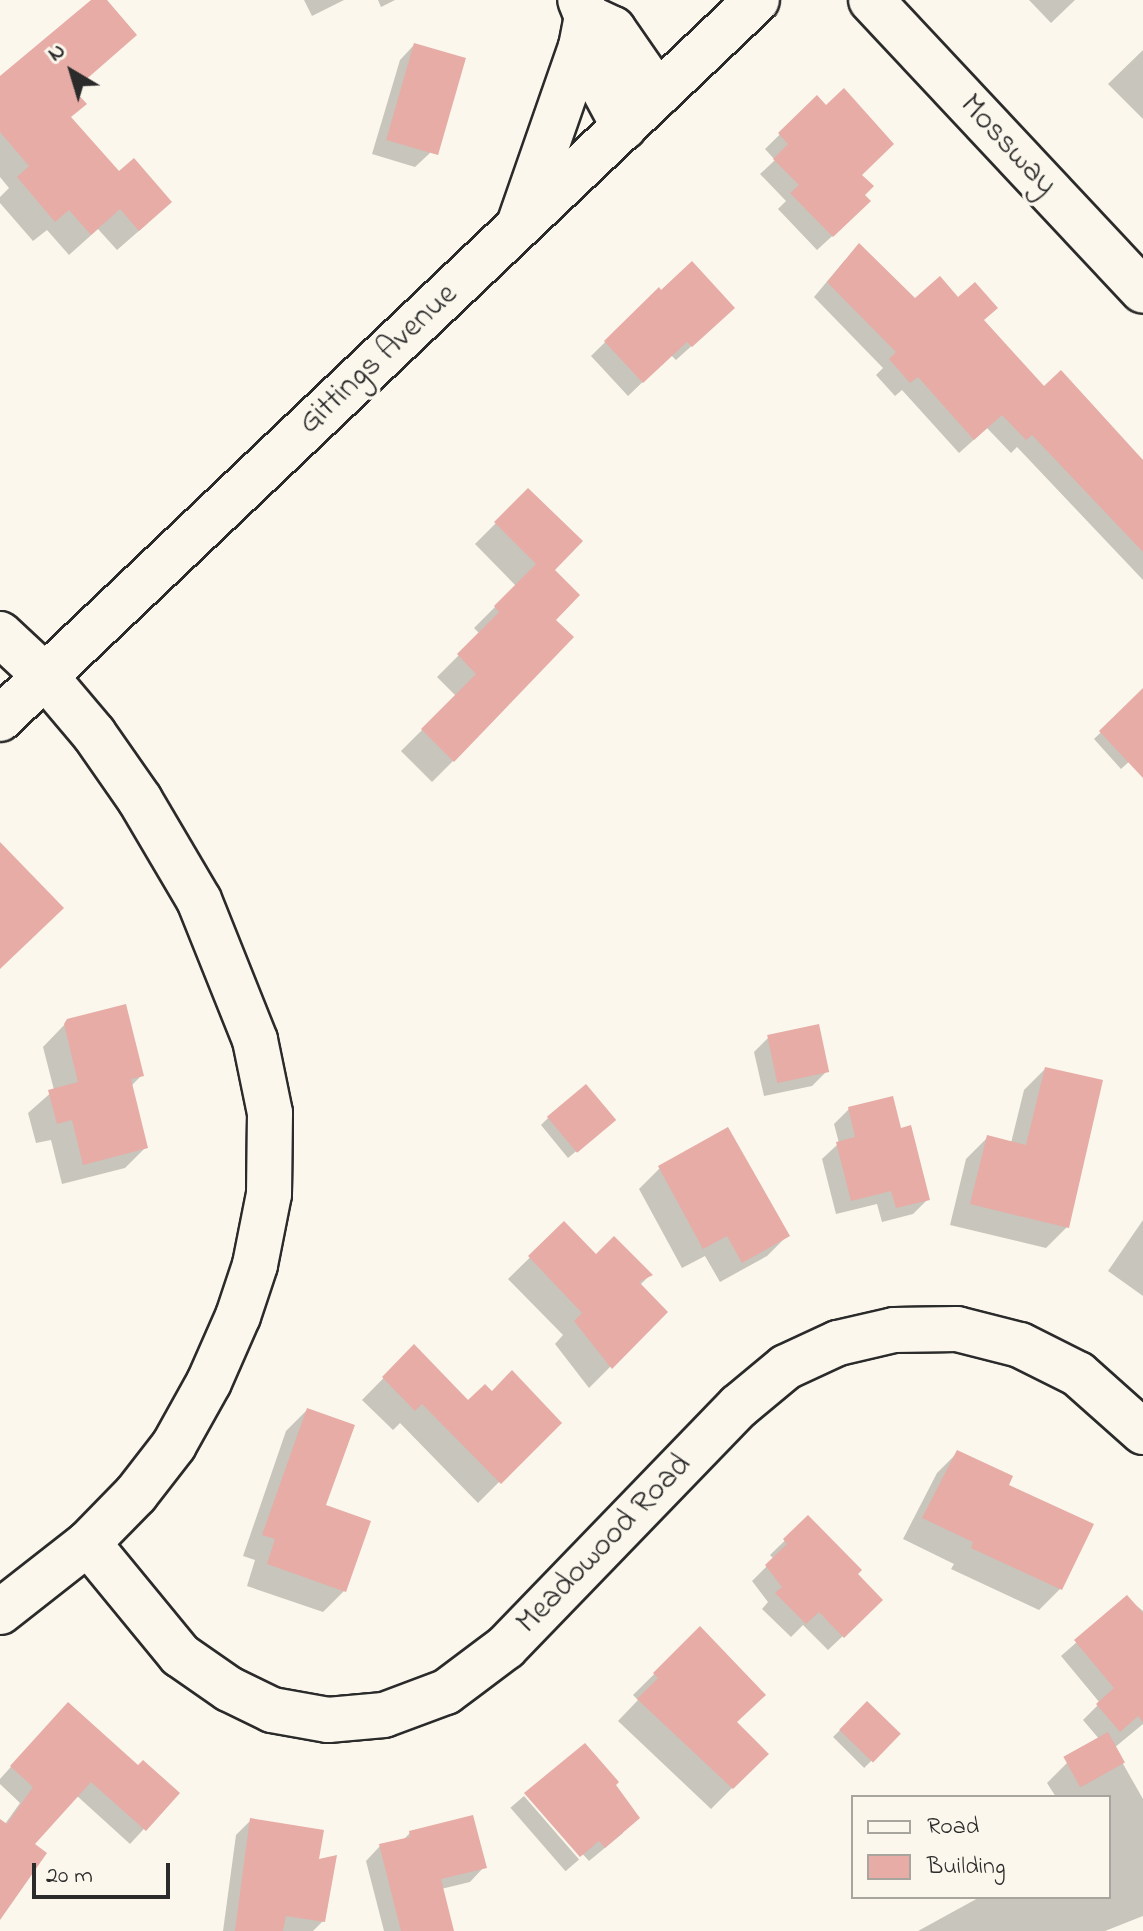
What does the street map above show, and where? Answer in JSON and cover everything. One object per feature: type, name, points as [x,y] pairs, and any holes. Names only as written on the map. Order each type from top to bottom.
[{"type":"street","name":"Gittings Avenue","points":[[0,719],[757,0]]},
{"type":"street","name":"Mossway","points":[[871,0],[1143,291]]},
{"type":"street","points":[[583,21],[613,29],[658,94]]},
{"type":"street","points":[[583,21],[624,127]]},
{"type":"street","points":[[518,228],[583,21]]},
{"type":"street","points":[[0,634],[45,676],[94,734],[140,800],[199,900],[255,1040],[270,1113],[269,1194],[255,1265],[238,1316],[209,1382],[174,1445],[136,1494],[88,1543],[0,1612]]},
{"type":"street","name":"Meadowood Road","points":[[88,1543],[180,1655],[229,1689],[272,1710],[328,1720],[384,1715],[446,1692],[506,1647],[739,1406],[786,1367],[838,1343],[894,1330],[957,1329],[1020,1345],[1078,1374],[1143,1432]]},
{"type":"building","points":[[91,0],[107,0],[137,35],[74,90],[87,104],[71,117],[119,171],[134,158],[172,202],[139,231],[120,209],[91,235],[69,210],[55,222],[17,177],[29,166],[0,132],[0,76]]},
{"type":"building","points":[[414,43],[466,58],[438,155],[386,140]]},
{"type":"building","points":[[844,88],[894,144],[862,175],[874,186],[865,195],[871,201],[833,237],[790,193],[799,185],[773,159],[788,144],[778,133],[817,95],[826,105]]},
{"type":"building","points":[[859,243],[915,298],[940,276],[958,297],[975,282],[998,308],[984,320],[1044,386],[1061,370],[1143,460],[1143,552],[1032,435],[1026,440],[1002,415],[974,440],[918,377],[910,383],[889,359],[896,352],[827,282]]},
{"type":"building","points":[[692,261],[735,308],[692,347],[687,342],[643,383],[604,341],[659,287],[661,290]]},
{"type":"building","points":[[528,488],[583,541],[555,570],[580,595],[556,620],[574,637],[454,762],[421,729],[476,674],[457,654],[499,612],[494,606],[536,564],[494,522]]},
{"type":"building","points":[[1143,688],[1143,778],[1099,731]]},
{"type":"building","points":[[0,842],[64,908],[0,969]]},
{"type":"building","points":[[126,1004],[144,1076],[131,1079],[148,1148],[83,1165],[72,1120],[57,1124],[48,1090],[78,1082],[64,1024],[67,1019]]},
{"type":"building","points":[[819,1024],[829,1072],[777,1083],[767,1035]]},
{"type":"building","points":[[1045,1067],[1103,1080],[1069,1228],[970,1204],[987,1135],[1026,1145]]},
{"type":"building","points":[[586,1084],[616,1120],[577,1153],[547,1117]]},
{"type":"building","points":[[893,1096],[901,1128],[911,1125],[930,1200],[896,1208],[891,1191],[851,1201],[836,1142],[855,1137],[848,1107]]},
{"type":"building","points":[[728,1127],[790,1236],[742,1263],[727,1236],[703,1249],[658,1166]]},
{"type":"building","points":[[564,1221],[596,1254],[614,1236],[653,1275],[639,1282],[668,1312],[612,1369],[574,1321],[582,1313],[528,1256]]},
{"type":"building","points":[[414,1344],[468,1400],[485,1384],[492,1391],[512,1370],[562,1423],[501,1484],[422,1404],[415,1411],[382,1377]]},
{"type":"building","points":[[307,1408],[355,1425],[326,1505],[371,1521],[346,1592],[267,1564],[275,1539],[262,1535]]},
{"type":"building","points":[[957,1450],[1013,1476],[1009,1485],[1094,1524],[1062,1590],[971,1548],[973,1542],[922,1518]]},
{"type":"building","points":[[808,1515],[862,1570],[858,1574],[883,1600],[844,1638],[819,1612],[806,1624],[775,1593],[782,1587],[765,1565],[787,1544],[783,1539]]},
{"type":"building","points":[[1127,1595],[1143,1613],[1143,1722],[1138,1716],[1120,1732],[1096,1704],[1114,1688],[1074,1640]]},
{"type":"building","points":[[700,1626],[766,1695],[737,1722],[769,1754],[733,1789],[637,1699],[658,1678],[653,1673]]},
{"type":"building","points":[[867,1701],[901,1734],[873,1762],[839,1730]]},
{"type":"building","points":[[68,1702],[138,1765],[143,1760],[180,1793],[146,1831],[91,1782],[35,1844],[47,1853],[0,1920],[0,1819],[7,1824],[33,1787],[10,1766]]},
{"type":"building","points":[[1108,1732],[1125,1763],[1080,1787],[1063,1757]]},
{"type":"building","points":[[585,1743],[619,1782],[616,1785],[640,1818],[605,1848],[599,1841],[580,1857],[524,1793]]},
{"type":"building","points":[[473,1815],[487,1868],[441,1879],[454,1931],[401,1931],[379,1844],[410,1837],[409,1831]]},
{"type":"building","points":[[250,1818],[324,1830],[319,1859],[337,1855],[325,1922],[286,1916],[283,1931],[235,1931]]}]
